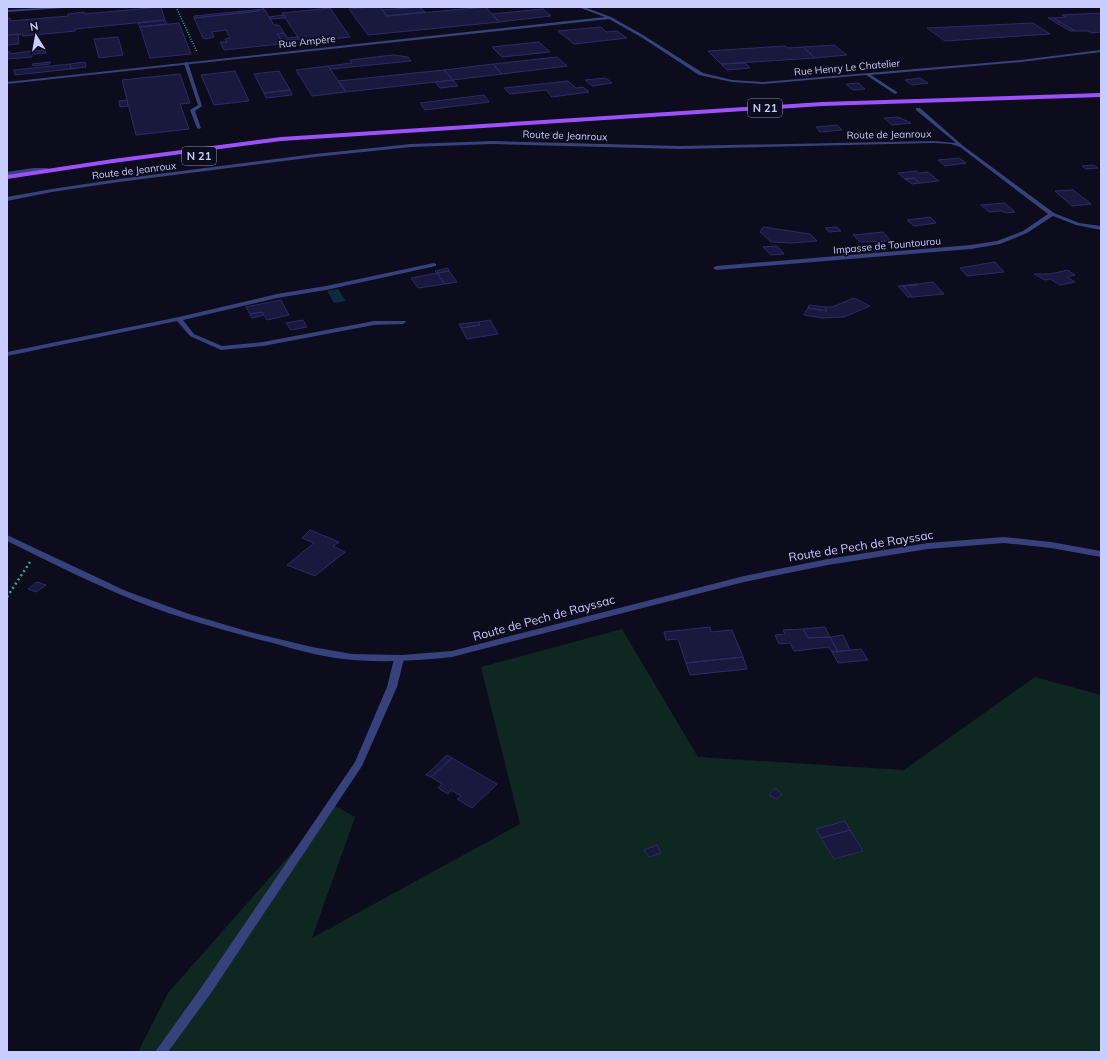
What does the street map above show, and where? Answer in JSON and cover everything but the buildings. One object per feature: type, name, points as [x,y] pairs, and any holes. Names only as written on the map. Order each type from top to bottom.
[{"type":"main road","name":"N 21","points":[[7,175],[281,139],[822,104],[1101,95]]},
{"type":"main road","name":"N 21","points":[[7,184],[141,164],[391,133]]},
{"type":"street","points":[[7,11],[76,7]]},
{"type":"street","name":"Rue Henry Le Chatelier","points":[[580,7],[595,11],[610,18],[700,74],[712,78],[743,83],[763,83],[1015,62],[1101,51]]},
{"type":"street","name":"Rue Ampère","points":[[7,83],[610,18]]},
{"type":"street","points":[[186,63],[200,106],[192,110],[199,128]]},
{"type":"street","points":[[867,74],[895,93]]},
{"type":"street","points":[[918,109],[962,146]]},
{"type":"street","name":"Route de Jeanroux","points":[[7,199],[73,187],[272,161],[374,149],[441,144],[520,142],[643,146],[713,146],[934,142],[951,143],[962,146],[1052,214],[1078,224],[1101,228]]},
{"type":"street","name":"Impasse de Tountourou","points":[[716,268],[963,248],[998,243],[1025,232],[1052,214]]},
{"type":"street","points":[[7,354],[179,319],[277,296],[326,288],[434,265]]},
{"type":"street","points":[[179,319],[192,335],[221,348],[263,344],[374,323],[403,322]]},
{"type":"street","name":"Route de Pech de Rayssac","points":[[7,538],[103,584],[182,614],[231,630],[315,651],[351,657],[399,659],[452,654],[744,579],[828,562],[928,546],[1004,540],[1051,545],[1101,554]]},
{"type":"street","points":[[161,1052],[207,990],[359,763],[392,687],[399,659]]},
{"type":"path","points":[[176,7],[201,62]]},
{"type":"path","points":[[7,597],[36,552]]},
{"type":"green space","points":[[622,629],[698,757],[904,770],[1035,677],[1101,695],[1101,1052],[138,1052],[168,993],[334,805],[355,817],[312,938],[520,824],[481,667]]},
{"type":"water","points":[[338,289],[346,301],[334,303],[327,291]]}]
